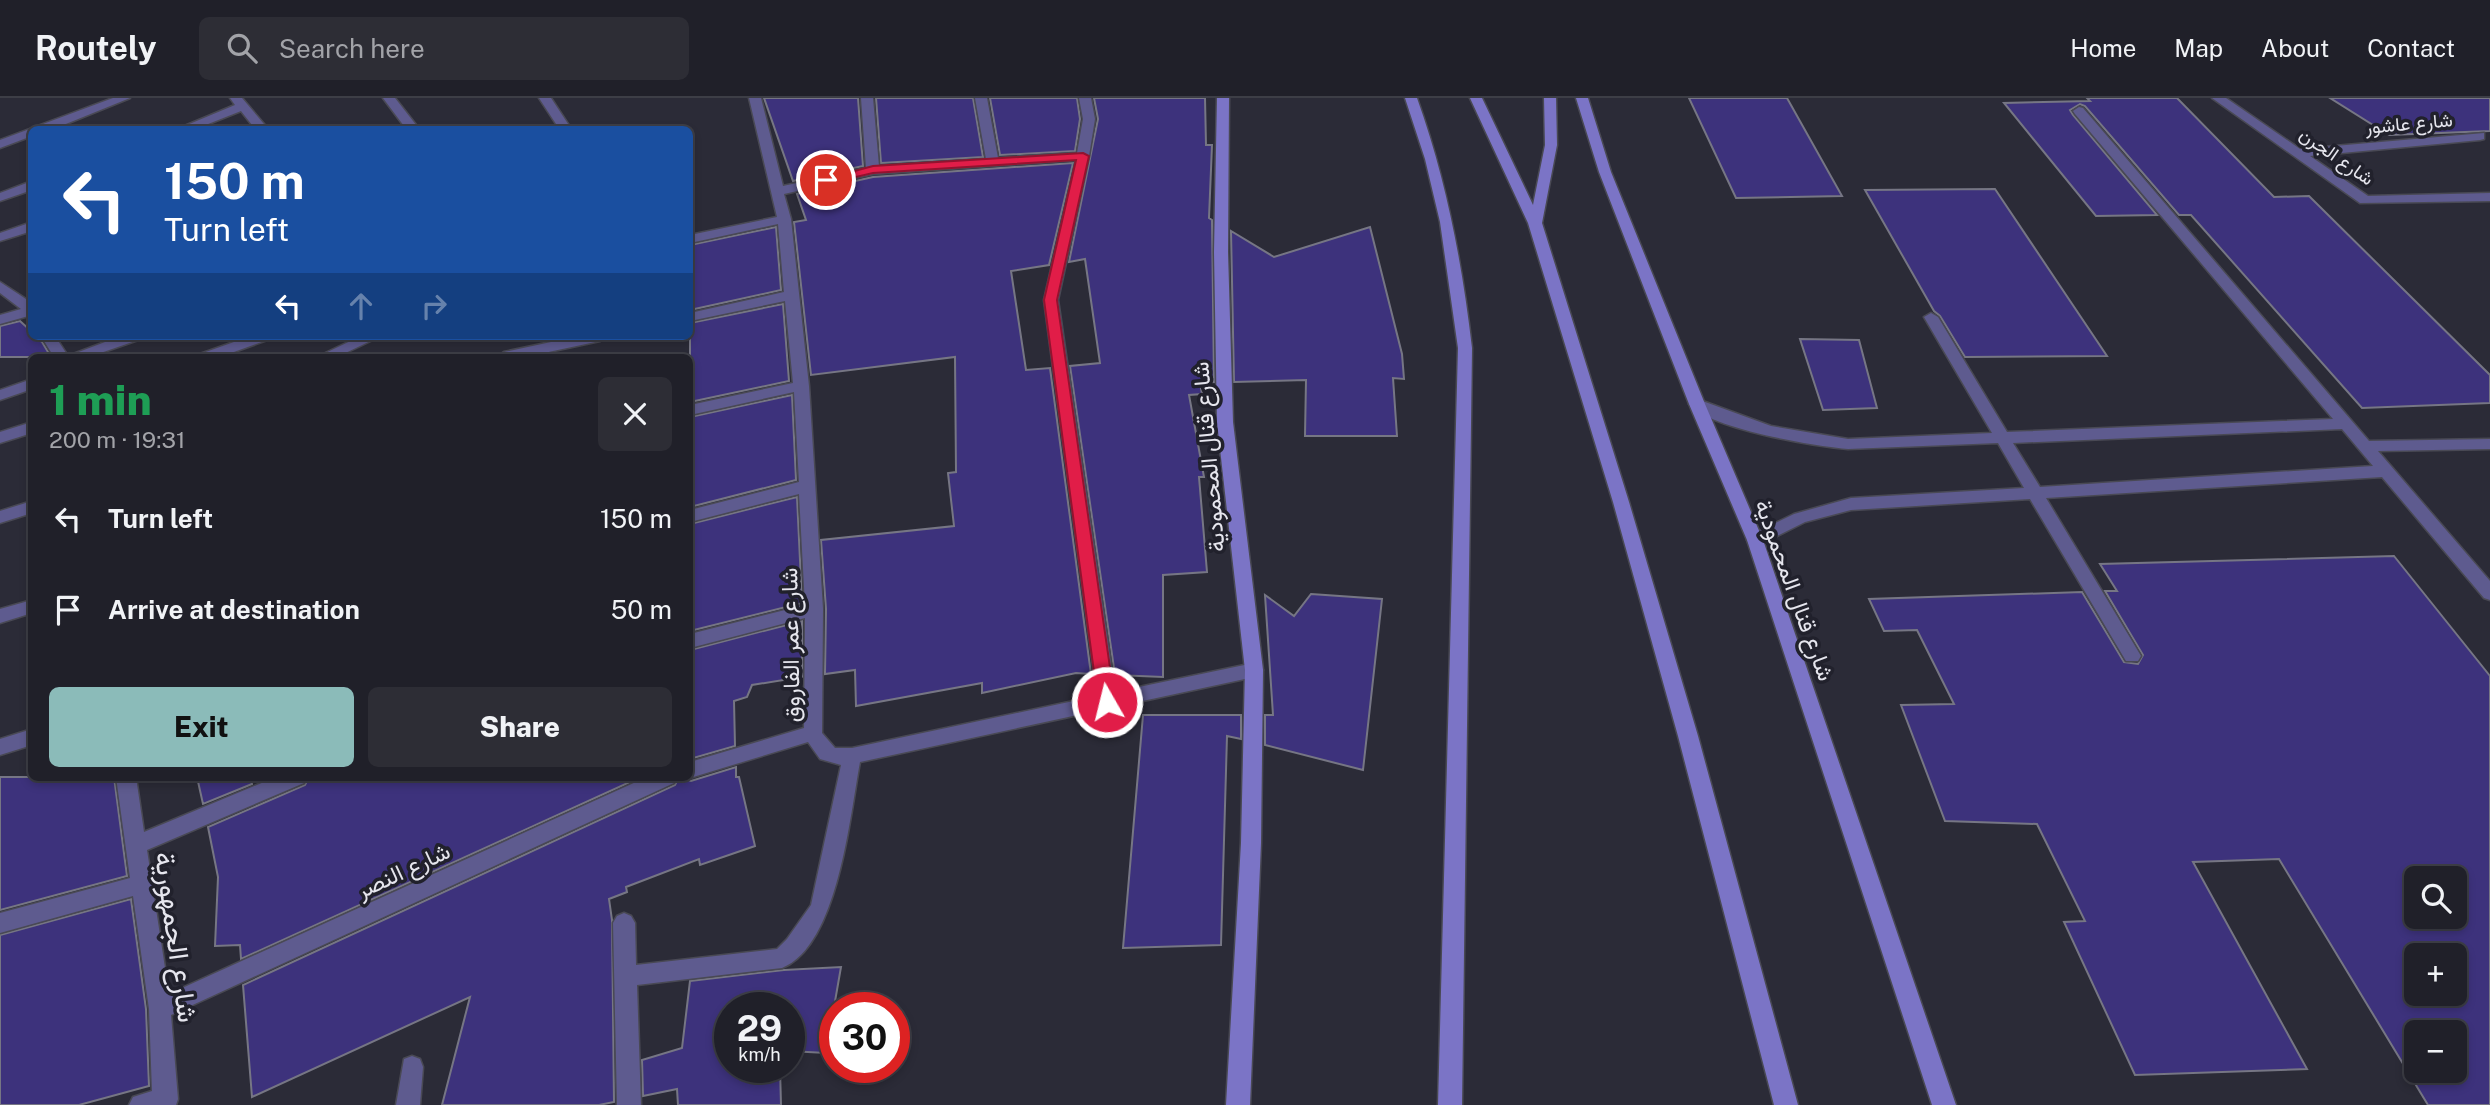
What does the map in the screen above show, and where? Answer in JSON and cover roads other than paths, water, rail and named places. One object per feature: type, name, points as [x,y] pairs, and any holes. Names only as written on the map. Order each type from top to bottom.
[{"type":"main road","name":"شارع قنال المحمودية","points":[[1223,98],[1221,252],[1225,422],[1254,670],[1251,843],[1238,1105]]},
{"type":"main road","points":[[1410,98],[1433,163],[1447,219],[1458,280],[1465,348],[1450,1105]]},
{"type":"main road","points":[[1476,98],[1535,223],[1680,710],[1786,1105]]},
{"type":"main road","points":[[1535,223],[1549,174],[1553,114],[1550,98]]},
{"type":"main road","name":"شارع قنال المحمودية","points":[[1582,98],[1605,172],[1696,404],[1755,540],[1944,1105]]},
{"type":"street","points":[[50,126],[124,98]]},
{"type":"street","points":[[389,98],[411,126]]},
{"type":"street","points":[[545,98],[563,126]]},
{"type":"street","name":"شارع عمر الفاروق","points":[[755,98],[784,219],[802,386],[814,609],[813,733],[817,746],[823,752],[841,757],[852,756],[1254,670]]},
{"type":"street","points":[[867,98],[873,170]]},
{"type":"street","points":[[981,98],[993,162]]},
{"type":"street","points":[[1085,98],[1089,119],[1083,156],[1051,300],[1107,702]]},
{"type":"street","name":"شارع الجرن","points":[[2218,98],[2301,153],[2365,200],[2490,197]]},
{"type":"street","points":[[189,126],[239,102],[260,126]]},
{"type":"street","points":[[2079,111],[2490,593]]},
{"type":"street","points":[[0,144],[28,134]]},
{"type":"street","name":"شارع عاشور","points":[[2301,153],[2480,136]]},
{"type":"street","points":[[779,191],[873,170],[1083,156]]},
{"type":"street","points":[[0,197],[28,186]]},
{"type":"street","points":[[693,238],[784,219]]},
{"type":"street","points":[[0,237],[28,227]]},
{"type":"street","points":[[6,290],[28,288]]},
{"type":"street","points":[[6,290],[28,307]]},
{"type":"street","points":[[693,316],[792,295]]},
{"type":"street","points":[[0,320],[28,311]]},
{"type":"street","points":[[1931,317],[2132,656]]},
{"type":"street","points":[[83,354],[123,340]]},
{"type":"street","points":[[214,354],[254,340]]},
{"type":"street","points":[[331,354],[364,340]]},
{"type":"street","points":[[520,354],[586,340]]},
{"type":"street","points":[[0,394],[28,385]]},
{"type":"street","points":[[693,409],[802,386]]},
{"type":"street","points":[[1696,404],[1753,428],[1816,442],[1868,444],[2002,436],[2346,424]]},
{"type":"street","points":[[0,438],[28,428]]},
{"type":"street","points":[[2366,446],[2490,444]]},
{"type":"street","points":[[1755,540],[1800,518],[1851,504],[2387,471]]},
{"type":"street","points":[[693,515],[807,486]]},
{"type":"street","points":[[0,517],[28,508]]},
{"type":"street","points":[[0,616],[28,607]]},
{"type":"street","points":[[693,640],[814,609]]},
{"type":"street","points":[[693,769],[813,733]]},
{"type":"street","points":[[0,747],[28,738]]},
{"type":"street","points":[[627,976],[782,958],[800,943],[814,925],[821,905],[852,756]]},
{"type":"street","name":"شارع الجمهورية","points":[[127,781],[160,1009],[165,1102]]},
{"type":"street","points":[[136,845],[288,781]]},
{"type":"street","name":"شارع النصر","points":[[160,1009],[656,781]]},
{"type":"street","points":[[0,923],[142,884]]},
{"type":"street","points":[[624,923],[629,1105]]},
{"type":"street","points":[[408,1105],[412,1067]]},
{"type":"street","points":[[141,1105],[165,1102]]}]
